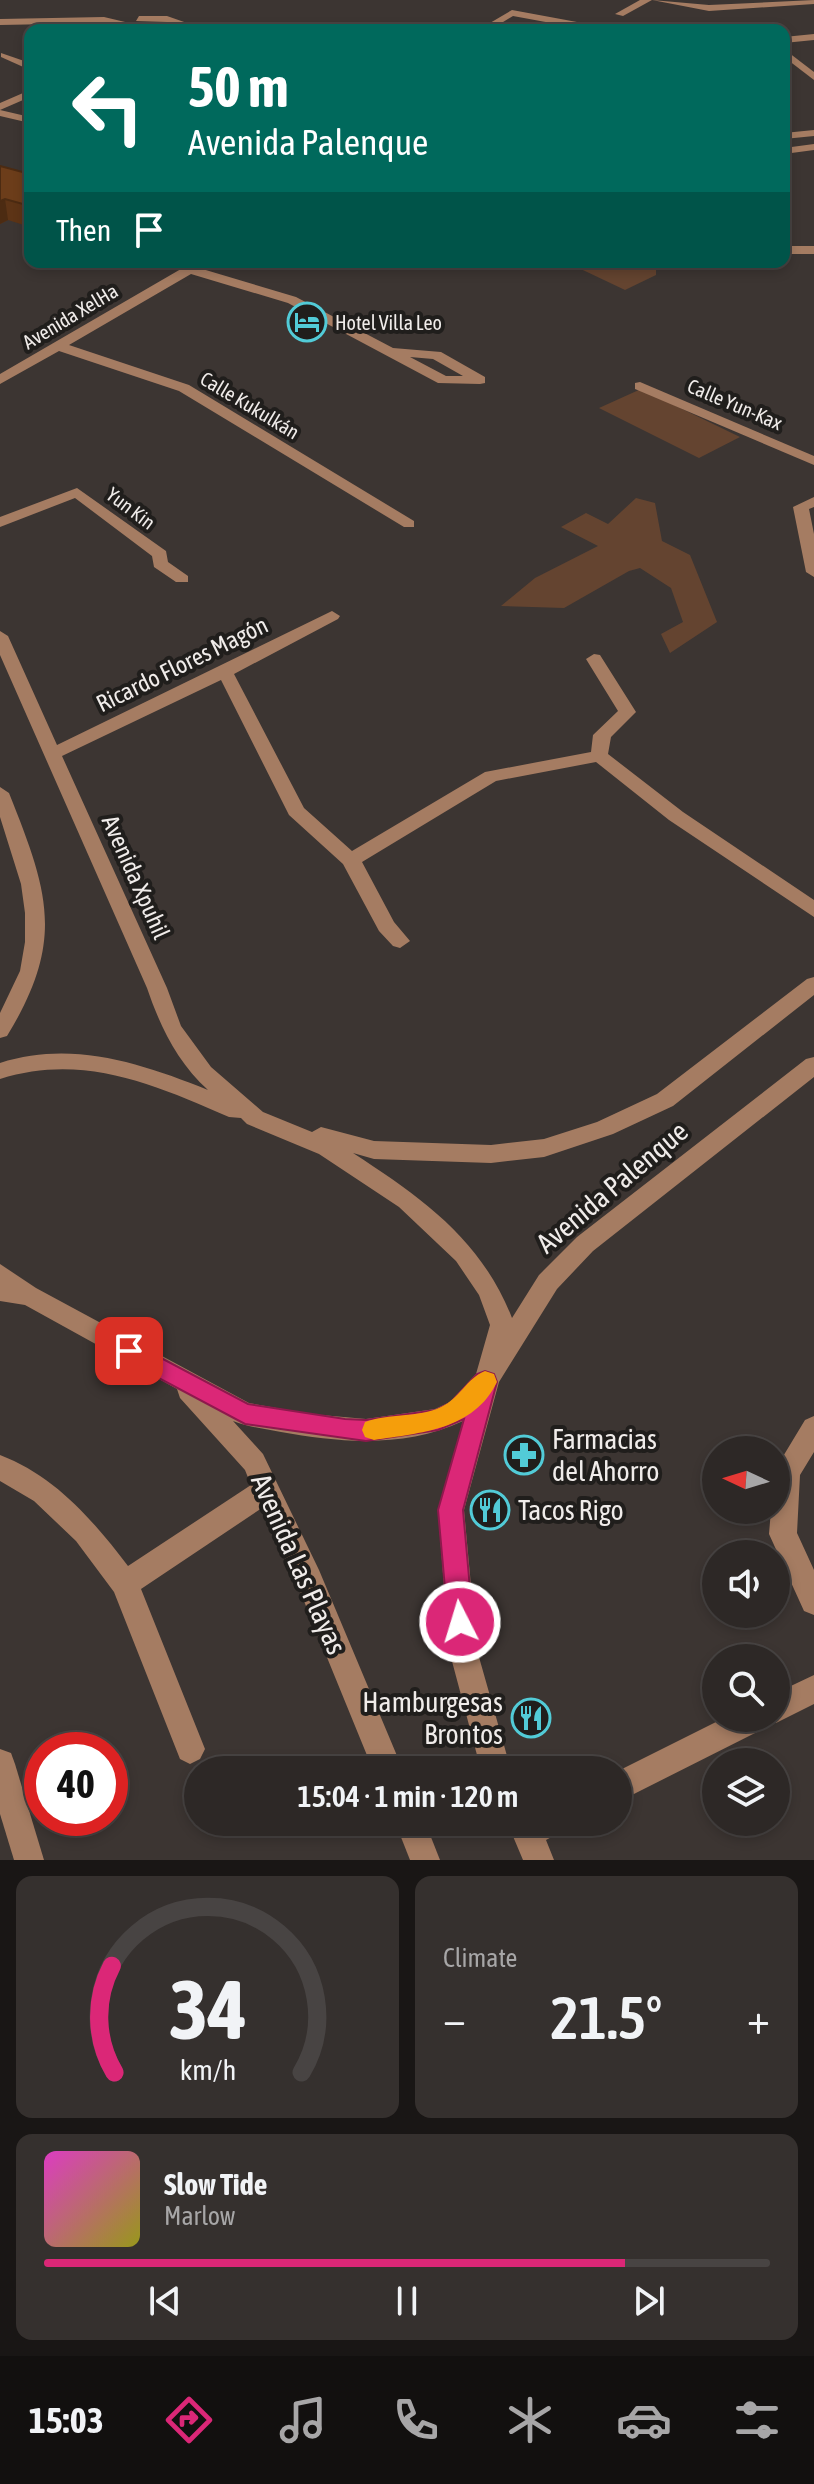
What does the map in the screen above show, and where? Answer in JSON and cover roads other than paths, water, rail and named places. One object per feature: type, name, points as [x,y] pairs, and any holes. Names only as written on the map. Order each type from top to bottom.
[{"type":"street","points":[[620,14],[647,0]]},
{"type":"street","points":[[657,0],[709,8],[814,1]]},
{"type":"street","points":[[731,0],[740,7]]},
{"type":"street","points":[[493,24],[512,13],[572,24]]},
{"type":"street","points":[[0,22],[167,19],[180,24]]},
{"type":"street","points":[[104,20],[124,24]]},
{"type":"street","points":[[790,39],[814,37]]},
{"type":"street","points":[[24,54],[4,55],[24,64]]},
{"type":"street","points":[[790,57],[813,75]]},
{"type":"street","points":[[0,110],[24,96]]},
{"type":"street","points":[[0,110],[24,118]]},
{"type":"street","points":[[790,135],[814,133]]},
{"type":"street","points":[[790,150],[814,147]]},
{"type":"street","points":[[790,150],[814,154]]},
{"type":"street","points":[[790,250],[814,250]]},
{"type":"street","points":[[188,269],[292,300],[443,380],[480,380],[436,355],[391,352]]},
{"type":"street","name":"Avenida XelHa","points":[[1,381],[188,269]]},
{"type":"street","name":"Calle Kukulkán","points":[[58,346],[184,388],[409,524]]},
{"type":"street","name":"Calle Yun-Kax","points":[[640,386],[814,461]]},
{"type":"street","name":"Yun Kin","points":[[0,522],[77,492],[160,554],[160,564],[182,579]]},
{"type":"street","points":[[814,501],[801,507],[814,572]]},
{"type":"street","name":"Ricardo Flores Magón","points":[[52,754],[225,672],[332,616]]},
{"type":"street","name":"Avenida Xpuhil","points":[[0,636],[157,988],[171,1028],[203,1073],[255,1118]]},
{"type":"street","points":[[594,659],[627,712],[602,735],[599,756]]},
{"type":"street","points":[[225,672],[296,811],[351,860],[386,926],[400,941]]},
{"type":"street","points":[[351,860],[491,776],[599,756],[676,816],[814,910]]},
{"type":"street","points":[[0,793],[35,895],[36,953],[14,1011],[0,1030]]},
{"type":"street","name":"Avenida Palenque","points":[[0,1071],[47,1060],[93,1062],[161,1080],[255,1118],[374,1150],[491,1154],[544,1148],[605,1128],[665,1100],[814,984]]},
{"type":"street","name":"Avenida Palenque","points":[[0,1291],[30,1296],[245,1414],[310,1426],[366,1431],[438,1420],[459,1410],[485,1382],[548,1282],[585,1244],[814,1066]]},
{"type":"street","points":[[255,1118],[327,1148],[407,1200],[464,1254],[489,1291],[502,1325],[451,1510],[463,1650],[492,1756]]},
{"type":"street","points":[[0,1274],[30,1296]]},
{"type":"street","name":"Avenida Las Playas","points":[[178,1378],[254,1462],[309,1579],[382,1756]]},
{"type":"street","points":[[814,1428],[787,1473],[783,1534],[814,1601]]},
{"type":"street","points":[[0,1467],[43,1492],[86,1532],[125,1584],[190,1749]]},
{"type":"street","points":[[125,1584],[266,1490]]},
{"type":"street","points":[[790,1701],[814,1689]]},
{"type":"street","points":[[632,1780],[727,1732]]},
{"type":"street","points":[[0,1764],[29,1860]]},
{"type":"street","points":[[416,1836],[425,1860]]},
{"type":"place","name":"Hotel Villa Leo","points":[[307,322]]},
{"type":"place","name":"Farmacias del Ahorro","points":[[524,1455]]},
{"type":"place","name":"Tacos Rigo","points":[[490,1510]]},
{"type":"place","name":"Hamburgesas Brontos","points":[[531,1718]]}]
